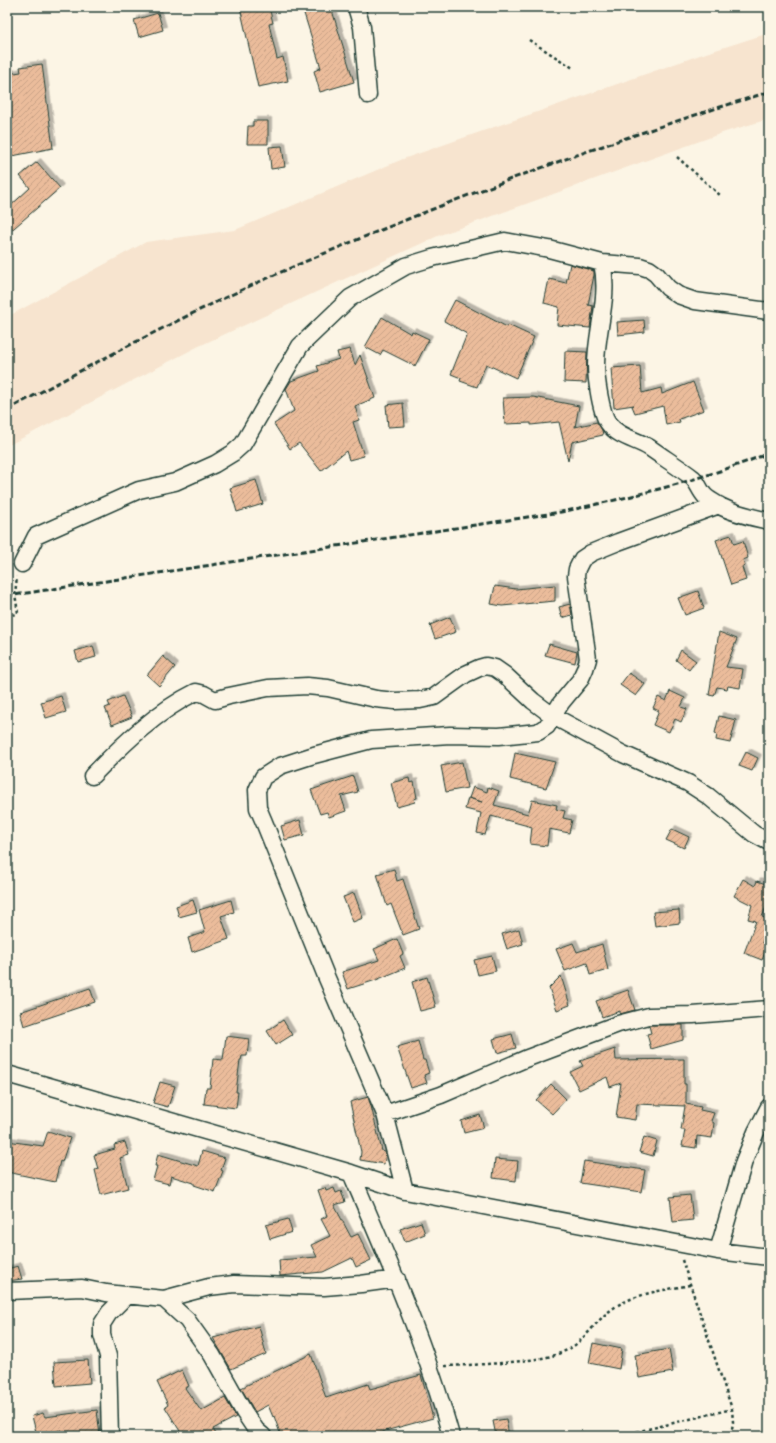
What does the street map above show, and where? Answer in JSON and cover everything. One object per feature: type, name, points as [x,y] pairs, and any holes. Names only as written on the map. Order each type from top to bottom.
[{"type":"street","points":[[356,7],[362,27],[368,95]]},
{"type":"street","points":[[22,564],[36,536],[139,490],[175,482],[214,464],[233,453],[243,444],[300,346],[350,298],[377,281],[406,266],[432,258],[505,241],[549,249],[602,263],[640,266],[649,269],[678,295],[695,301],[769,311]]},
{"type":"street","points":[[602,263],[605,275],[605,286],[596,366],[604,416],[608,424],[616,431],[649,447],[694,479],[705,496],[720,506],[737,513],[769,521]]},
{"type":"street","points":[[405,1191],[385,1114],[326,976],[258,808],[257,790],[263,777],[280,766],[314,755],[371,740],[450,735],[499,736],[538,732],[547,726],[561,703],[580,680],[588,658],[576,576],[577,569],[582,559],[618,542],[720,506]]},
{"type":"street","points":[[92,776],[155,717],[196,692],[204,694],[215,700],[268,688],[307,686],[328,688],[376,699],[420,700],[434,697],[466,674],[486,666],[495,668],[505,675],[533,701],[553,716],[623,754],[688,783],[708,796],[754,834],[769,842]]},
{"type":"street","points":[[385,1114],[441,1095],[525,1060],[618,1024],[649,1016],[693,1015],[769,1009]]},
{"type":"street","points":[[7,1074],[351,1173],[405,1191],[718,1250],[769,1257]]},
{"type":"street","points":[[718,1250],[744,1161],[756,1132],[769,1107]]},
{"type":"street","points":[[351,1173],[397,1279],[443,1406],[451,1436]]},
{"type":"street","points":[[7,1291],[82,1288],[106,1293],[164,1299],[209,1287],[234,1284],[324,1287],[397,1279]]},
{"type":"street","points":[[110,1436],[108,1356],[102,1335],[102,1324],[108,1313],[127,1295]]},
{"type":"street","points":[[164,1299],[187,1320],[212,1355],[255,1434]]},
{"type":"path","points":[[530,40],[573,68]]},
{"type":"path","points":[[677,157],[721,196]]},
{"type":"path","points":[[7,617],[18,613],[15,587],[18,571],[22,564]]},
{"type":"path","points":[[677,1242],[732,1410],[733,1422],[731,1436]]},
{"type":"path","points":[[428,1367],[496,1364],[544,1358],[566,1351],[581,1341],[597,1322],[615,1307],[640,1296],[690,1284]]},
{"type":"path","points":[[620,1436],[732,1410]]},
{"type":"path","points":[[643,1436],[650,1429]]},
{"type":"shaded area","points":[[769,33],[769,119],[725,132],[440,235],[197,347],[7,446],[7,317],[146,242],[235,230],[403,159],[700,55]]},
{"type":"building","points":[[240,7],[269,7],[273,23],[269,24],[277,59],[283,57],[288,81],[258,87]]},
{"type":"building","points":[[302,7],[331,7],[354,82],[320,92],[314,71],[321,68]]},
{"type":"building","points":[[158,13],[163,30],[139,37],[134,20]]},
{"type":"building","points":[[42,64],[53,148],[7,157],[7,74],[21,72],[20,67]]},
{"type":"building","points":[[253,121],[268,121],[268,144],[247,144],[248,126],[253,126]]},
{"type":"building","points":[[282,146],[285,167],[271,169],[269,147]]},
{"type":"building","points":[[37,162],[60,188],[7,234],[7,209],[30,188],[20,176]]},
{"type":"building","points":[[570,264],[594,271],[588,305],[593,306],[590,328],[557,325],[559,307],[544,303],[549,279],[566,283]]},
{"type":"building","points":[[455,300],[507,327],[508,325],[534,337],[516,378],[486,364],[477,387],[460,381],[461,378],[451,374],[467,334],[444,321]]},
{"type":"building","points":[[382,317],[411,334],[412,331],[429,339],[415,366],[383,350],[380,355],[365,347]]},
{"type":"building","points":[[644,320],[645,332],[618,335],[617,322]]},
{"type":"building","points":[[350,349],[355,365],[360,355],[375,398],[355,406],[359,420],[353,422],[364,456],[349,460],[346,451],[321,471],[299,443],[290,449],[274,424],[294,411],[286,389],[291,381],[319,371],[317,366],[339,359],[337,352]]},
{"type":"building","points":[[565,351],[587,352],[586,383],[564,382]]},
{"type":"building","points":[[640,366],[642,393],[661,388],[662,394],[693,382],[704,410],[679,419],[680,422],[666,425],[663,406],[635,413],[632,406],[634,405],[614,408],[611,368]]},
{"type":"building","points":[[533,397],[579,406],[575,427],[597,422],[603,435],[572,442],[568,461],[559,422],[531,425],[531,423],[505,424],[503,398]]},
{"type":"building","points":[[403,403],[405,426],[388,427],[386,405]]},
{"type":"building","points":[[256,480],[263,504],[237,512],[230,488]]},
{"type":"building","points":[[731,535],[734,544],[743,541],[748,558],[743,560],[745,566],[742,567],[746,580],[731,585],[716,540]]},
{"type":"building","points":[[555,585],[555,601],[502,606],[491,604],[495,586],[516,589]]},
{"type":"building","points":[[698,591],[704,608],[685,615],[678,598]]},
{"type":"building","points":[[570,604],[572,615],[562,618],[559,607]]},
{"type":"building","points":[[450,617],[456,632],[435,639],[430,625]]},
{"type":"building","points":[[719,632],[737,639],[726,667],[743,669],[740,688],[728,686],[727,689],[717,687],[714,696],[709,695]]},
{"type":"building","points":[[549,644],[577,652],[575,663],[545,655]]},
{"type":"building","points":[[93,646],[96,657],[78,662],[75,651]]},
{"type":"building","points":[[681,650],[696,661],[689,670],[676,660]]},
{"type":"building","points":[[163,656],[175,667],[159,686],[147,675]]},
{"type":"building","points":[[629,673],[645,684],[636,696],[620,685]]},
{"type":"building","points":[[670,691],[685,698],[681,707],[687,709],[681,722],[675,719],[669,732],[653,725],[659,711],[653,708],[658,697],[666,701]]},
{"type":"building","points":[[61,696],[66,712],[46,718],[41,702]]},
{"type":"building","points":[[123,696],[132,717],[112,725],[105,708],[110,706],[108,702]]},
{"type":"building","points":[[719,716],[736,720],[730,743],[716,740],[717,734],[715,733]]},
{"type":"building","points":[[746,752],[758,758],[752,771],[739,766]]},
{"type":"building","points":[[515,753],[555,762],[546,788],[510,779]]},
{"type":"building","points":[[462,762],[467,788],[446,792],[441,766]]},
{"type":"building","points":[[353,776],[358,792],[341,796],[346,811],[329,817],[327,812],[320,814],[311,790]]},
{"type":"building","points":[[409,778],[410,783],[414,782],[417,798],[414,799],[415,802],[397,807],[391,783]]},
{"type":"building","points":[[473,787],[487,792],[488,787],[499,791],[494,805],[528,814],[532,800],[557,805],[556,809],[565,811],[563,818],[572,820],[569,833],[549,829],[547,846],[530,844],[532,827],[491,816],[485,835],[477,833],[481,813],[465,809],[468,798],[482,802],[469,798]]},
{"type":"building","points":[[300,820],[304,835],[285,840],[281,826]]},
{"type":"building","points":[[672,829],[689,837],[684,848],[666,840]]},
{"type":"building","points":[[394,869],[397,881],[403,879],[419,929],[403,935],[391,904],[387,906],[377,874]]},
{"type":"building","points":[[743,879],[755,886],[757,881],[769,885],[769,900],[762,917],[769,919],[762,943],[768,945],[762,960],[744,953],[756,921],[748,919],[752,905],[734,896]]},
{"type":"building","points":[[354,893],[363,918],[353,922],[343,897]]},
{"type":"building","points":[[193,900],[197,912],[179,917],[176,906]]},
{"type":"building","points":[[231,900],[234,912],[221,916],[229,939],[192,952],[188,938],[205,932],[199,910]]},
{"type":"building","points":[[679,910],[680,923],[655,926],[653,912]]},
{"type":"building","points":[[519,929],[523,944],[507,949],[502,934]]},
{"type":"building","points":[[397,939],[403,954],[400,956],[405,968],[376,980],[348,989],[342,972],[379,960],[374,949]]},
{"type":"building","points":[[573,943],[577,952],[602,944],[608,970],[590,975],[587,963],[565,971],[556,949]]},
{"type":"building","points":[[492,956],[496,971],[478,975],[474,960]]},
{"type":"building","points":[[561,976],[570,1005],[557,1010],[549,988]]},
{"type":"building","points":[[427,977],[436,1007],[420,1011],[412,982]]},
{"type":"building","points":[[90,988],[95,1002],[24,1026],[20,1012]]},
{"type":"building","points":[[628,990],[635,1010],[620,1014],[620,1011],[602,1017],[596,1001]]},
{"type":"building","points":[[283,1020],[292,1035],[276,1045],[267,1031]]},
{"type":"building","points":[[650,1025],[683,1025],[683,1040],[651,1049],[647,1034],[651,1033]]},
{"type":"building","points":[[512,1034],[516,1048],[497,1053],[493,1039]]},
{"type":"building","points":[[226,1036],[249,1039],[247,1056],[242,1056],[240,1060],[236,1092],[238,1092],[236,1108],[204,1104],[206,1088],[210,1088],[213,1059],[223,1060]]},
{"type":"building","points":[[418,1041],[423,1060],[425,1060],[429,1073],[424,1075],[427,1083],[411,1088],[397,1047]]},
{"type":"building","points":[[615,1049],[616,1060],[684,1059],[686,1104],[701,1107],[700,1110],[714,1113],[711,1121],[714,1123],[712,1138],[697,1136],[696,1148],[682,1146],[685,1130],[681,1130],[685,1106],[637,1104],[635,1120],[616,1117],[621,1083],[610,1087],[607,1077],[579,1090],[570,1072],[583,1066],[580,1061]]},
{"type":"building","points":[[160,1082],[175,1086],[168,1107],[153,1103]]},
{"type":"building","points":[[551,1084],[566,1099],[552,1114],[536,1100]]},
{"type":"building","points":[[368,1097],[382,1151],[386,1154],[384,1164],[360,1160],[361,1152],[350,1102]]},
{"type":"building","points":[[480,1115],[484,1128],[464,1133],[461,1121]]},
{"type":"building","points":[[48,1131],[70,1138],[62,1162],[60,1161],[55,1182],[7,1172],[7,1141],[43,1146]]},
{"type":"building","points":[[644,1137],[657,1141],[653,1156],[639,1152]]},
{"type":"building","points":[[125,1142],[129,1155],[120,1158],[128,1188],[101,1195],[95,1170],[98,1169],[94,1155],[115,1149],[114,1145]]},
{"type":"building","points":[[202,1151],[225,1158],[221,1170],[223,1171],[215,1192],[194,1185],[194,1183],[171,1176],[169,1184],[153,1180],[157,1166],[155,1166],[158,1154],[198,1166]]},
{"type":"building","points":[[495,1159],[518,1161],[516,1181],[493,1178]]},
{"type":"building","points":[[584,1161],[645,1170],[641,1192],[580,1183]]},
{"type":"building","points":[[325,1188],[326,1191],[334,1188],[336,1193],[341,1191],[345,1202],[334,1205],[351,1237],[358,1234],[371,1260],[356,1267],[352,1258],[323,1272],[280,1276],[279,1260],[317,1257],[311,1245],[330,1236],[321,1219],[327,1216],[318,1190]]},
{"type":"building","points":[[690,1195],[693,1220],[673,1222],[670,1197]]},
{"type":"building","points":[[288,1219],[292,1232],[270,1239],[266,1225]]},
{"type":"building","points":[[421,1222],[425,1234],[405,1242],[400,1229]]},
{"type":"building","points":[[18,1266],[22,1279],[7,1281],[7,1269]]},
{"type":"building","points":[[259,1326],[266,1354],[231,1369],[213,1338]]},
{"type":"building","points":[[593,1343],[622,1349],[619,1369],[589,1363]]},
{"type":"building","points":[[669,1349],[673,1372],[639,1378],[635,1355]]},
{"type":"building","points":[[311,1354],[326,1398],[368,1384],[370,1389],[421,1375],[433,1418],[385,1431],[375,1436],[281,1436],[274,1416],[273,1417],[268,1405],[255,1412],[241,1388]]},
{"type":"building","points":[[88,1360],[90,1383],[56,1386],[54,1362]]},
{"type":"building","points":[[182,1370],[189,1386],[185,1388],[201,1411],[225,1398],[236,1417],[213,1429],[217,1436],[183,1436],[165,1407],[168,1405],[157,1382]]},
{"type":"building","points":[[97,1410],[100,1436],[63,1436],[62,1430],[37,1436],[32,1416],[43,1413],[45,1417]]},
{"type":"building","points":[[506,1419],[509,1436],[496,1436],[493,1421]]},
{"type":"railway","points":[[7,410],[119,350],[204,308],[276,274],[342,246],[542,167],[769,92]]},
{"type":"railway","points":[[7,596],[561,512],[692,480],[769,453]]}]
